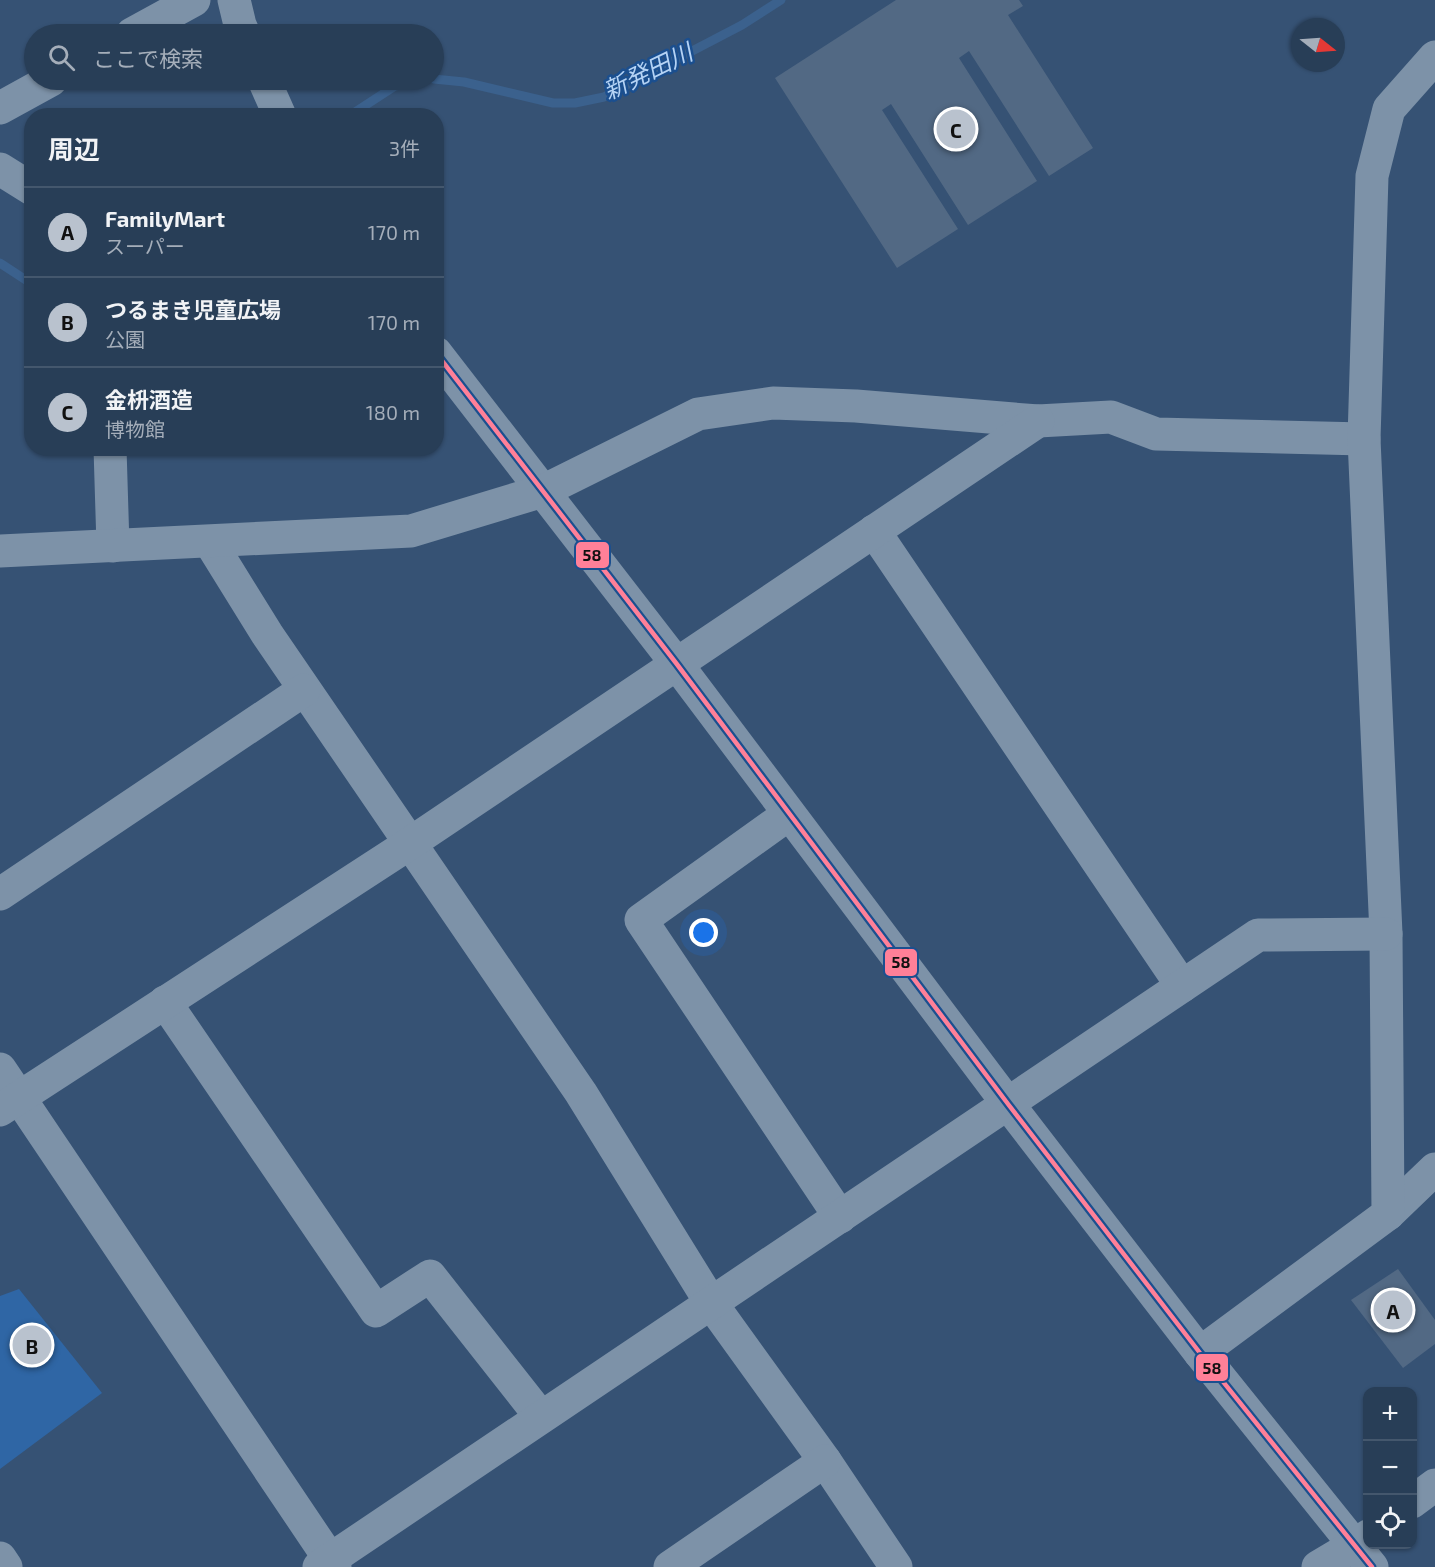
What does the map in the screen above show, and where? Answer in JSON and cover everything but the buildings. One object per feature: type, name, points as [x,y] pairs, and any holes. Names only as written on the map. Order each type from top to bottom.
[{"type":"street","points":[[150,24],[194,0]]},
{"type":"street","points":[[234,0],[240,24]]},
{"type":"street","points":[[1388,1214],[1386,934],[1364,439],[1372,176],[1389,109],[1435,57]]},
{"type":"street","points":[[0,108],[33,90]]},
{"type":"street","points":[[268,90],[276,108]]},
{"type":"street","points":[[0,169],[24,184]]},
{"type":"street","points":[[444,363],[676,663],[1008,1104],[1200,1353],[1363,1547]]},
{"type":"street","points":[[0,551],[411,531],[543,491],[698,414],[773,403],[856,406],[1038,421],[1111,417],[1156,434],[1364,439]]},
{"type":"street","points":[[9,1104],[409,844],[1038,421]]},
{"type":"street","points":[[110,456],[113,546]]},
{"type":"street","points":[[874,531],[1182,987]]},
{"type":"street","points":[[210,542],[304,690],[581,1093],[711,1304],[825,1461],[896,1567]]},
{"type":"street","points":[[0,894],[304,690]]},
{"type":"street","points":[[789,813],[641,920],[840,1216]]},
{"type":"street","points":[[0,1069],[9,1104],[328,1565],[541,1418],[1258,935],[1386,934]]},
{"type":"street","points":[[165,1002],[376,1311],[430,1276],[541,1418]]},
{"type":"street","points":[[1200,1353],[1388,1214],[1435,1169]]},
{"type":"street","points":[[670,1567],[825,1461]]},
{"type":"street","points":[[1417,1499],[1435,1485]]},
{"type":"street","points":[[1318,1567],[1365,1549]]},
{"type":"street","points":[[0,1558],[6,1567]]},
{"type":"shaded area","points":[[19,1289],[102,1393],[0,1469],[0,1296]]},
{"type":"waterway","name":"新発田川","points":[[444,80],[464,82],[553,103],[575,103],[604,97],[742,25],[781,0]]},
{"type":"waterway","name":"新発田川","points":[[361,108],[389,90]]},
{"type":"waterway","name":"新発田川","points":[[0,263],[24,279]]},
{"type":"transit line","name":"58","points":[[444,363],[676,663],[1008,1104],[1200,1353],[1372,1567]]},
{"type":"place","name":"金枡酒造","points":[[956,129]]},
{"type":"place","name":"FamilyMart","points":[[1393,1310]]},
{"type":"place","name":"つるまき児童広場","points":[[32,1345]]}]
